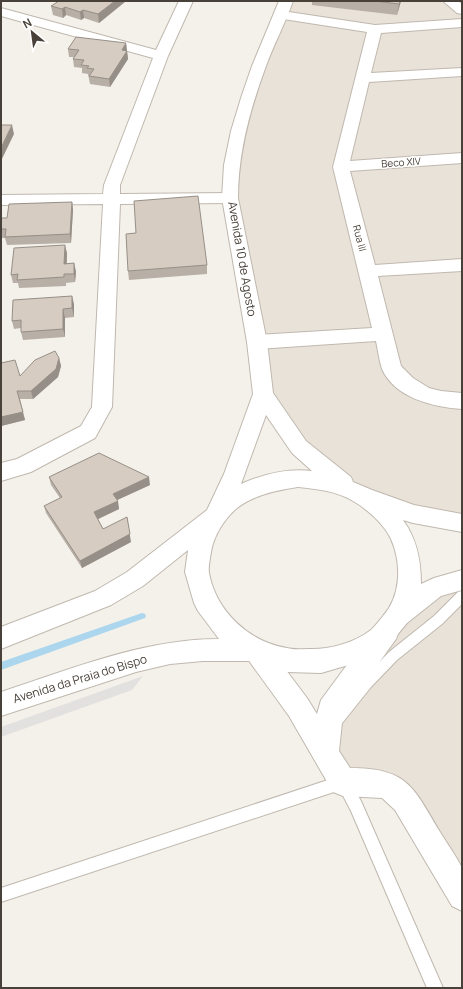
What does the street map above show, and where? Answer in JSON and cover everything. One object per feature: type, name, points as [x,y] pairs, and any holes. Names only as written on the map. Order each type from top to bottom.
[{"type":"street","points":[[1,472],[22,466],[88,432],[102,407],[111,192],[161,56],[186,1]]},
{"type":"street","points":[[450,1],[462,10]]},
{"type":"street","points":[[284,8],[375,29],[462,23]]},
{"type":"street","name":"Avenida 10 de Agosto","points":[[215,516],[235,474],[263,394],[256,342],[230,191],[239,130],[259,66],[284,8]]},
{"type":"street","points":[[1,12],[161,56]]},
{"type":"street","name":"Rua III","points":[[375,29],[341,167],[392,368],[399,379],[418,393],[462,401]]},
{"type":"street","points":[[363,78],[462,72]]},
{"type":"street","name":"Beco XIV","points":[[341,167],[462,158]]},
{"type":"street","points":[[1,185],[111,192]]},
{"type":"street","points":[[1,200],[111,192],[230,191]]},
{"type":"street","points":[[368,271],[462,265]]},
{"type":"street","points":[[256,342],[383,334]]},
{"type":"street","points":[[263,394],[299,447],[327,471],[361,494],[413,514],[462,523]]},
{"type":"street","name":"Avenida da Praia do Bispo","points":[[1,638],[103,598],[135,579],[215,516],[237,496],[266,482],[298,478],[330,482],[361,494],[384,512],[400,535],[409,562],[409,589],[398,616]]},
{"type":"street","name":"Avenida da Praia do Bispo","points":[[215,516],[201,542],[197,572],[206,603],[226,630],[256,650],[287,660],[321,661],[352,653],[379,638],[398,616],[434,588],[462,580]]},
{"type":"street","points":[[327,741],[330,709],[398,616]]},
{"type":"street","name":"Avenida da Praia do Bispo","points":[[1,704],[136,660],[170,653],[203,650],[256,650]]},
{"type":"street","points":[[256,650],[298,707],[327,741],[343,782],[365,782],[385,786],[393,789],[405,800],[462,896]]},
{"type":"lane","points":[[327,741],[367,683],[393,656],[438,620],[462,596]]},
{"type":"lane","points":[[1,895],[343,782],[356,806],[435,988]]},
{"type":"shaded area","points":[[286,1],[462,1],[462,523],[413,514],[327,471],[263,394],[230,198],[239,130]]},
{"type":"shaded area","points":[[462,580],[462,896],[393,789],[343,782],[330,709],[379,638]]},
{"type":"shaded area","points":[[143,676],[132,690],[1,737],[1,727]]},
{"type":"building","points":[[59,1],[115,1],[98,14],[83,10],[80,12],[65,7],[62,9],[51,6]]},
{"type":"building","points":[[375,1],[400,1],[399,4]]},
{"type":"building","points":[[76,37],[126,43],[122,50],[127,51],[109,79],[89,76],[94,69],[87,68],[89,66],[81,65],[84,60],[73,59],[79,50],[68,49]]},
{"type":"building","points":[[1,125],[12,125],[1,148]]},
{"type":"building","points":[[198,196],[207,265],[128,271],[126,234],[136,233],[134,201]]},
{"type":"building","points":[[72,202],[70,234],[5,237],[6,229],[1,229],[1,218],[7,218],[9,204]]},
{"type":"building","points":[[65,245],[64,264],[74,263],[74,274],[64,274],[64,277],[17,280],[18,274],[11,275],[14,248]]},
{"type":"building","points":[[72,296],[72,308],[63,309],[63,329],[21,332],[21,320],[12,321],[13,300]]},
{"type":"building","points":[[55,351],[59,358],[56,369],[31,391],[17,391],[23,412],[1,417],[1,363],[15,360],[20,376],[35,360]]},
{"type":"building","points":[[99,453],[149,477],[113,494],[118,501],[94,512],[103,529],[127,517],[130,534],[80,561],[44,506],[62,497],[49,477]]},
{"type":"waterway","points":[[1,666],[142,616]]}]
